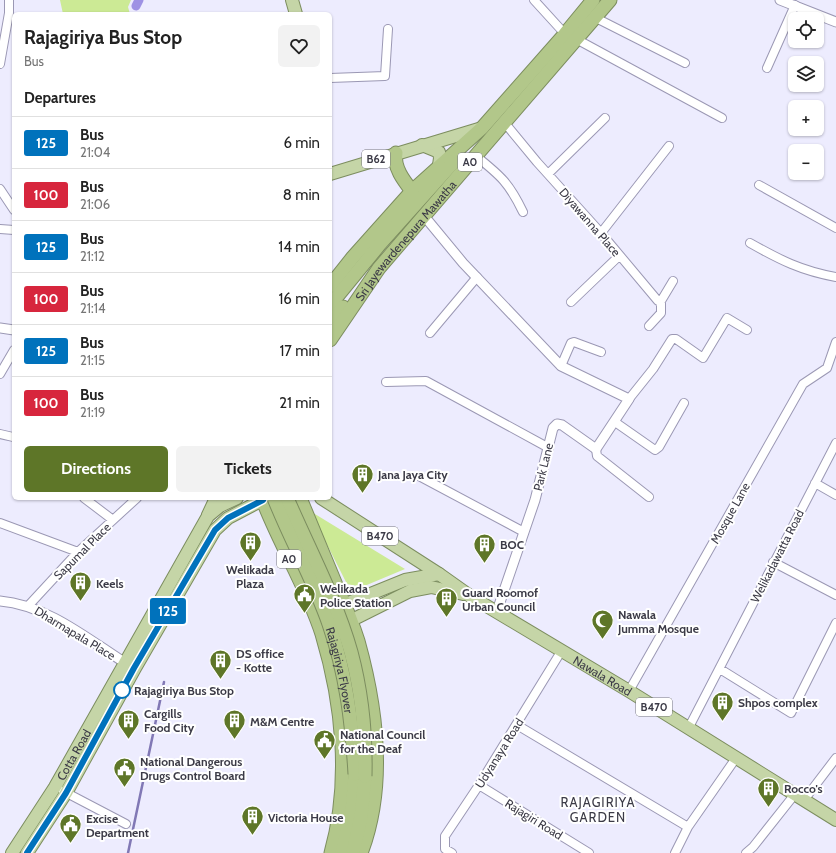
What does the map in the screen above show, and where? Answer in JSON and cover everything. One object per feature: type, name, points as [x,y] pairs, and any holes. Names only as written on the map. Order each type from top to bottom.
[{"type":"highway","name":"Sri Jayewardenepura Mawatha","points":[[332,283],[353,257],[412,191],[439,165],[482,128],[593,0]]},
{"type":"highway","name":"Sri Jayewardenepura Mawatha","points":[[332,337],[379,268],[425,217],[504,122],[578,40],[610,0]]},
{"type":"highway","points":[[332,322],[441,187],[504,122]]},
{"type":"highway","points":[[332,303],[482,128]]},
{"type":"highway","points":[[396,153],[395,158],[397,168],[412,191]]},
{"type":"highway","name":"Rajagiriya Flyover","points":[[267,500],[328,623],[344,677],[352,728],[355,784],[350,822],[342,853]]},
{"type":"highway","name":"A0","points":[[267,500],[322,634],[340,717],[343,791],[331,853]]},
{"type":"highway","name":"Rajagiriya Flyover","points":[[288,500],[340,621],[351,652],[359,689],[364,724],[366,776],[362,817],[353,853]]},
{"type":"highway","points":[[301,500],[358,641],[373,712],[376,745],[376,777],[370,823],[361,853]]},
{"type":"highway","points":[[340,717],[342,676],[349,670],[356,673],[373,712]]},
{"type":"main road","points":[[292,0],[295,12]]},
{"type":"main road","name":"B62","points":[[332,173],[482,128]]},
{"type":"main road","points":[[422,145],[439,152],[439,165]]},
{"type":"main road","points":[[215,500],[207,518],[218,528]]},
{"type":"main road","name":"Cotta Road","points":[[27,853],[66,793],[207,518],[220,506],[233,500]]},
{"type":"main road","name":"Cotta Road","points":[[12,853],[218,528],[228,518],[262,500]]},
{"type":"main road","name":"Nawala Road","points":[[324,500],[439,574],[470,596],[629,691],[836,820]]},
{"type":"main road","points":[[315,618],[344,604],[405,580],[439,574]]},
{"type":"main road","name":"Nawala Road","points":[[322,634],[410,591],[431,587],[470,596]]},
{"type":"street","points":[[0,64],[9,13],[9,0]]},
{"type":"street","points":[[534,0],[565,34]]},
{"type":"street","points":[[780,0],[836,22]]},
{"type":"street","points":[[768,68],[795,5]]},
{"type":"street","points":[[596,18],[685,63]]},
{"type":"street","points":[[332,78],[386,76],[388,29]]},
{"type":"street","points":[[578,40],[722,118]]},
{"type":"street","points":[[548,174],[605,118]]},
{"type":"street","name":"Diyawanna Place","points":[[504,122],[658,301],[661,301]]},
{"type":"street","points":[[601,233],[669,146]]},
{"type":"street","points":[[476,156],[500,176],[511,188],[524,212]]},
{"type":"street","points":[[759,185],[836,228]]},
{"type":"street","points":[[0,189],[12,205]]},
{"type":"street","points":[[425,217],[463,263],[478,277],[561,366],[629,399]]},
{"type":"street","points":[[0,229],[12,230]]},
{"type":"street","points":[[750,243],[784,262],[816,273],[836,277]]},
{"type":"street","points":[[571,302],[620,256]]},
{"type":"street","points":[[430,333],[478,277]]},
{"type":"street","points":[[649,326],[661,314],[661,301],[673,281]]},
{"type":"street","points":[[649,497],[597,456],[596,449],[629,399],[652,370],[672,339],[676,340],[703,358],[727,318],[746,330]]},
{"type":"street","points":[[0,328],[12,330]]},
{"type":"street","points":[[561,366],[571,343],[574,342],[601,352]]},
{"type":"street","name":"Mosque Lane","points":[[629,691],[803,384],[827,368],[836,342]]},
{"type":"street","points":[[0,374],[12,353]]},
{"type":"street","points":[[386,382],[426,381],[549,448]]},
{"type":"street","points":[[615,422],[655,450],[659,447],[684,403]]},
{"type":"street","name":"Park Lane","points":[[497,611],[535,500],[553,428],[557,424],[562,425],[596,449]]},
{"type":"street","points":[[0,434],[12,437]]},
{"type":"street","name":"Welikadawatta Road","points":[[688,729],[836,443]]},
{"type":"street","points":[[419,476],[524,532]]},
{"type":"street","points":[[815,483],[836,495]]},
{"type":"street","points":[[87,500],[113,520]]},
{"type":"street","name":"Sapumal Place","points":[[29,606],[78,552],[135,500]]},
{"type":"street","points":[[0,523],[78,552]]},
{"type":"street","points":[[774,562],[836,595]]},
{"type":"street","name":"Dharmapala Place","points":[[0,601],[29,606],[64,624],[130,666]]},
{"type":"street","points":[[720,669],[791,713],[836,623]]},
{"type":"street","name":"Udyanaya Road","points":[[452,853],[445,849],[445,836],[517,725],[562,650]]},
{"type":"street","points":[[517,725],[688,827]]},
{"type":"street","points":[[675,853],[688,827],[736,758]]},
{"type":"street","points":[[746,853],[836,758]]},
{"type":"street","name":"Rajagiri Road","points":[[479,785],[589,853]]},
{"type":"street","points":[[55,787],[126,824]]},
{"type":"green space","points":[[60,0],[131,0],[128,7],[129,12],[63,12]]},
{"type":"green space","points":[[310,511],[405,569],[362,587],[347,584]]},
{"type":"waterway","points":[[136,6],[139,0]]},
{"type":"waterway","points":[[128,853],[164,682]]},
{"type":"bus line","name":"125","points":[[27,853],[66,793],[134,668],[215,530],[228,518],[263,500]]},
{"type":"place","name":"Jana Jaya City","points":[[363,494]]},
{"type":"place","name":"Welikada Plaza","points":[[250,562]]},
{"type":"place","name":"BOC","points":[[484,564]]},
{"type":"place","name":"Keels","points":[[81,602]]},
{"type":"place","name":"Welikada Police Station","points":[[305,614]]},
{"type":"place","name":"Guard Roomof Urban Council","points":[[446,618]]},
{"type":"place","name":"Nawala Jumma Mosque","points":[[602,640]]},
{"type":"place","name":"DS office - Kotte","points":[[220,680]]},
{"type":"place","name":"Rajagiriya Bus Stop","points":[[122,690]]},
{"type":"place","name":"Shpos complex","points":[[722,722]]},
{"type":"place","name":"Cargills Food City","points":[[128,740]]},
{"type":"place","name":"M&M Centre","points":[[235,740]]},
{"type":"place","name":"National Council for the Deaf","points":[[325,760]]},
{"type":"place","name":"National Dangerous Drugs Control Board","points":[[124,788]]},
{"type":"place","name":"Rocco's","points":[[768,808]]},
{"type":"place","name":"Victoria House","points":[[252,836]]},
{"type":"place","name":"Excise Department","points":[[71,844]]},
{"type":"district","name":"RAJAGIRIYA GARDEN","points":[[598,810]]}]
